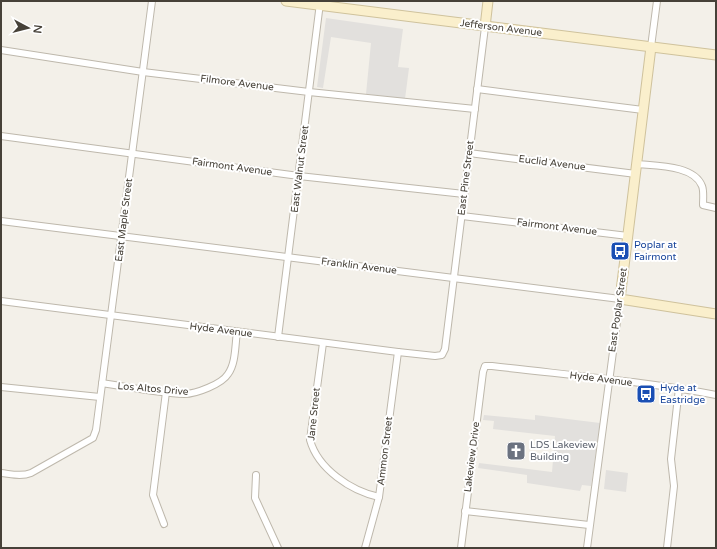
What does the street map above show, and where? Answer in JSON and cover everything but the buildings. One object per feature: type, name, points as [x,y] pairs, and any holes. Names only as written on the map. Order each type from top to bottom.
[{"type":"main road","name":"Jefferson Avenue","points":[[286,1],[320,3],[485,26],[716,55]]},
{"type":"main road","name":"East Pine Street","points":[[485,26],[488,1]]},
{"type":"main road","name":"East Poplar Street","points":[[620,299],[651,47]]},
{"type":"main road","name":"Franklin Avenue","points":[[620,299],[716,314]]},
{"type":"street","name":"East Maple Street","points":[[1,473],[25,475],[93,438],[96,430],[152,1]]},
{"type":"street","name":"East Poplar Street","points":[[651,47],[657,1]]},
{"type":"street","name":"East Walnut Street","points":[[278,337],[320,3]]},
{"type":"street","name":"East Pine Street","points":[[442,355],[444,350],[462,216],[485,26]]},
{"type":"street","name":"Filmore Avenue","points":[[1,50],[143,72],[309,92],[475,109]]},
{"type":"street","points":[[477,89],[643,110]]},
{"type":"street","name":"Fairmont Avenue","points":[[1,136],[132,152],[299,176],[464,194]]},
{"type":"street","name":"Euclid Avenue","points":[[469,153],[636,169],[682,170],[696,177],[702,187],[703,205],[716,208]]},
{"type":"street","name":"Fairmont Avenue","points":[[462,216],[628,236]]},
{"type":"street","name":"Franklin Avenue","points":[[1,221],[620,299]]},
{"type":"street","name":"East Poplar Street","points":[[587,548],[620,299]]},
{"type":"street","name":"Hyde Avenue","points":[[1,302],[323,343],[435,356],[442,355]]},
{"type":"street","name":"Los Altos Drive","points":[[102,383],[186,394],[195,392],[221,382],[228,375],[232,367],[237,332]]},
{"type":"street","name":"Jane Street","points":[[323,343],[310,440],[313,450],[322,463],[343,481],[368,494],[379,497]]},
{"type":"street","name":"Ammon Street","points":[[365,548],[379,497],[398,352]]},
{"type":"street","name":"Hyde Avenue","points":[[485,366],[679,388],[716,395]]},
{"type":"street","name":"Lakeview Drive","points":[[462,548],[483,372],[485,366]]},
{"type":"street","points":[[1,387],[100,398]]},
{"type":"street","points":[[667,548],[674,486],[671,459],[679,388]]},
{"type":"street","points":[[164,524],[153,495],[166,392]]},
{"type":"street","points":[[256,475],[254,498],[278,548]]},
{"type":"street","points":[[466,511],[589,526]]},
{"type":"shaded area","points":[[326,18],[403,29],[398,67],[409,68],[405,99],[366,94],[371,43],[331,37],[323,88],[317,87]]},
{"type":"shaded area","points":[[484,415],[535,420],[535,415],[600,423],[591,486],[582,485],[580,491],[527,483],[527,475],[478,468],[479,463],[552,472],[555,436],[493,429],[494,421],[483,420]]},
{"type":"shaded area","points":[[606,470],[628,473],[626,492],[604,489]]},
{"type":"place","name":"Poplar at Fairmont","points":[[620,251]]},
{"type":"place","name":"Hyde at Eastridge","points":[[646,394]]},
{"type":"place","name":"LDS Lakeview Building","points":[[516,451]]}]
